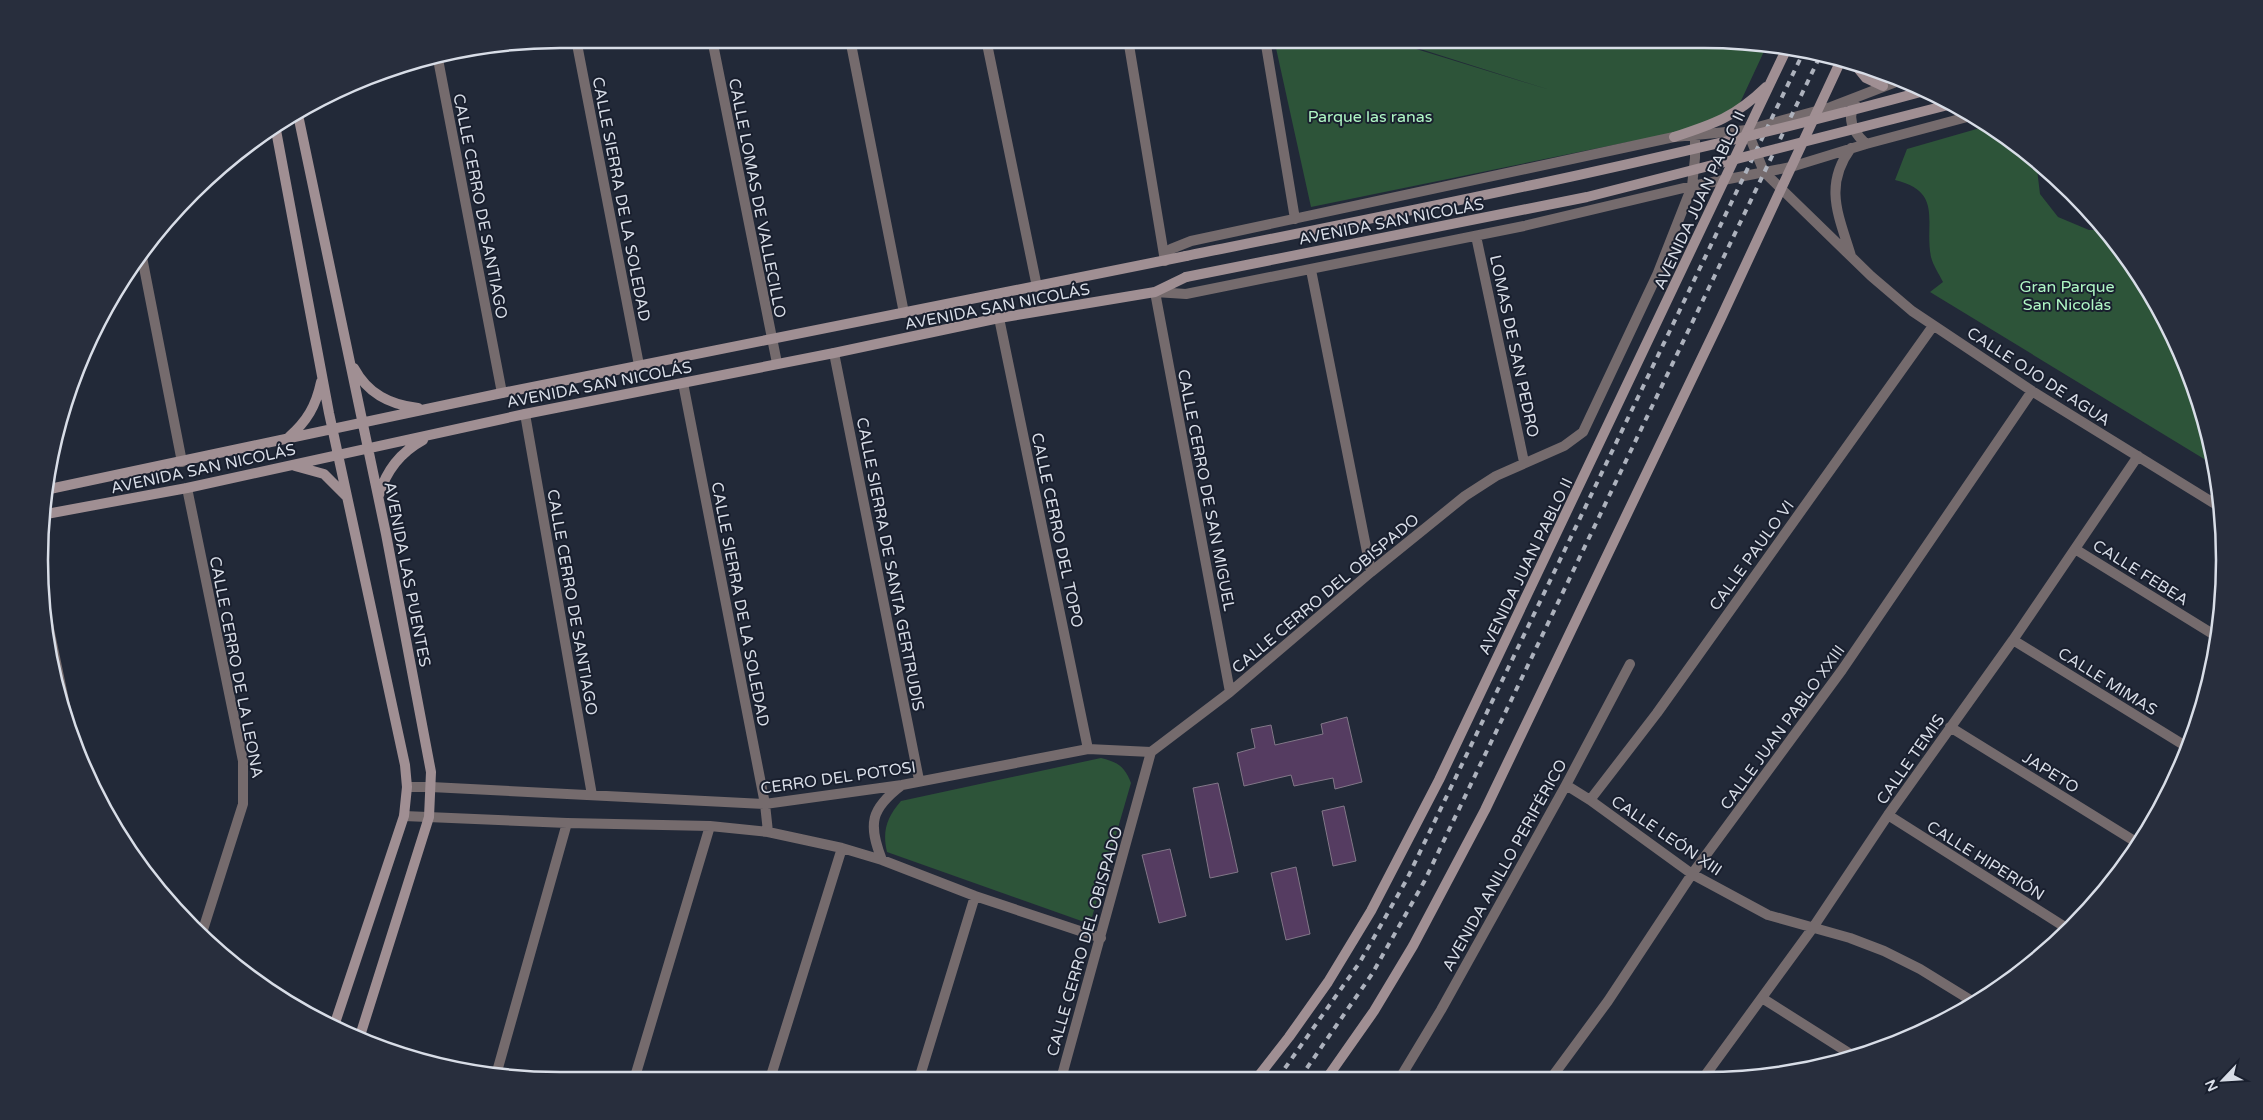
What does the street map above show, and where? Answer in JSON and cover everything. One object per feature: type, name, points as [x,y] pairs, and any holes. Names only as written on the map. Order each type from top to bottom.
[{"type":"street","name":"CALLE SIERRA DE LA SOLEDAD","points":[[578,48],[639,365]]},
{"type":"street","name":"CALLE LOMAS DE VALLECILLO","points":[[714,48],[776,363]]},
{"type":"street","points":[[852,48],[904,313]]},
{"type":"street","points":[[988,48],[1037,287]]},
{"type":"street","points":[[1130,48],[1165,261]]},
{"type":"street","points":[[1266,48],[1295,219]]},
{"type":"street","name":"AVENIDA JUAN PABLO II","points":[[1262,1072],[1290,1037],[1328,982],[1371,911],[1443,772],[1726,180],[1747,130],[1784,54]]},
{"type":"street","name":"CALLE CERRO DE SANTIAGO","points":[[439,62],[502,393]]},
{"type":"street","points":[[1331,1072],[1374,1011],[1413,946],[1485,810],[1721,318],[1839,66]]},
{"type":"street","points":[[1862,73],[1866,78],[1883,86]]},
{"type":"street","points":[[1165,261],[1170,249],[1190,240],[1674,137],[1706,127],[1738,112],[1770,82]]},
{"type":"street","points":[[1674,137],[1747,130],[1819,110],[1890,84]]},
{"type":"street","name":"AVENIDA SAN NICOLÁS","points":[[53,488],[639,365],[1037,287],[1518,189],[1752,135],[1914,93]]},
{"type":"street","points":[[1859,96],[1852,108],[1851,122],[1856,134],[1866,144]]},
{"type":"street","name":"AVENIDA SAN NICOLÁS","points":[[50,513],[186,488],[526,414],[999,318],[1155,292],[1186,277],[1588,197],[1942,107]]},
{"type":"street","points":[[1155,292],[1186,294],[1599,210],[1692,186],[1791,167],[1851,148],[1963,118]]},
{"type":"street","name":"AVENIDA LAS PUENTES","points":[[299,119],[368,448],[431,772],[429,817],[361,1032]]},
{"type":"street","name":"CALLE OJO DE AGUA","points":[[1747,130],[1764,172],[1851,257],[1892,294],[1933,326],[2032,391],[2212,502]]},
{"type":"street","points":[[277,133],[332,429],[405,765],[407,787],[404,816],[336,1021]]},
{"type":"street","name":"CALLE CERRO DEL OBISPADO","points":[[1063,1072],[1151,752],[1230,692],[1371,572],[1465,496],[1496,476],[1524,462],[1564,446],[1583,432],[1657,275],[1692,186],[1695,136]]},
{"type":"street","points":[[1851,148],[1837,171],[1834,184],[1837,210],[1851,257]]},
{"type":"street","name":"LOMAS DE SAN PEDRO","points":[[1476,236],[1524,462]]},
{"type":"street","points":[[143,262],[182,462]]},
{"type":"street","points":[[1311,270],[1371,572]]},
{"type":"street","name":"CALLE CERRO DE SAN MIGUEL","points":[[1155,292],[1230,692]]},
{"type":"street","name":"CALLE CERRO DEL TOPO","points":[[999,318],[1088,748]]},
{"type":"street","name":"CALLE PAULO VI","points":[[1590,800],[1657,713],[1933,326]]},
{"type":"street","name":"CALLE SIERRA DE SANTA GERTRUDIS","points":[[834,353],[919,780]]},
{"type":"street","points":[[348,356],[360,379],[374,394],[393,403],[427,409]]},
{"type":"street","points":[[287,438],[303,425],[313,410],[322,376]]},
{"type":"street","name":"CALLE SIERRA DE LA SOLEDAD","points":[[683,382],[765,804],[768,832]]},
{"type":"street","name":"CALLE JUAN PABLO XXIII","points":[[1556,1072],[1608,1001],[1692,874],[1842,670],[2032,391]]},
{"type":"street","name":"CALLE CERRO DE SANTIAGO","points":[[526,414],[592,795]]},
{"type":"street","points":[[378,498],[390,468],[414,444],[432,434]]},
{"type":"street","name":"CALLE TEMIS","points":[[1708,1072],[1812,929],[1888,816],[2013,640],[2138,456]]},
{"type":"street","points":[[292,465],[324,474],[348,497]]},
{"type":"street","name":"CALLE CERRO DE LA LEONA","points":[[186,488],[243,761],[244,784],[243,804],[204,927]]},
{"type":"street","name":"CALLE FEBEA","points":[[2075,550],[2210,632]]},
{"type":"street","name":"CALLE MIMAS","points":[[2013,640],[2181,743]]},
{"type":"street","name":"AVENIDA ANILLO PERIFÉRICO","points":[[1404,1072],[1441,1010],[1566,785],[1630,664]]},
{"type":"street","name":"JAPETO","points":[[1950,727],[2132,840]]},
{"type":"street","name":"CERRO DEL POTOSI","points":[[407,787],[765,804],[902,784],[1088,748],[1151,752]]},
{"type":"street","points":[[882,860],[874,834],[876,816],[882,801],[902,784]]},
{"type":"street","name":"CALLE LEÓN XIII","points":[[1566,785],[1590,800],[1692,874],[1768,915],[1812,929],[1850,938],[1884,951],[1920,969],[1968,998]]},
{"type":"street","points":[[404,816],[568,823],[710,826],[768,832],[842,848],[882,860],[975,896],[1101,938]]},
{"type":"street","name":"CALLE HIPERIÓN","points":[[1888,816],[2062,925]]},
{"type":"street","points":[[498,1068],[568,823]]},
{"type":"street","points":[[636,1072],[710,826]]},
{"type":"street","points":[[772,1072],[842,848]]},
{"type":"street","points":[[921,1072],[975,896]]},
{"type":"street","points":[[1762,998],[1847,1052]]},
{"type":"green space","name":"Parque las ranas","points":[[1276,48],[1413,48],[1550,90],[1417,48],[1703,48],[1764,51],[1739,105],[1695,136],[1628,142],[1311,207]]},
{"type":"green space","name":"Gran Parque San Nicolás","points":[[1979,128],[2015,153],[2037,172],[2040,194],[2058,217],[2089,230],[2095,230],[2129,275],[2163,333],[2188,395],[2206,460],[1930,292],[1943,282],[1931,257],[1929,210],[1926,200],[1920,192],[1910,185],[1895,180],[1907,149]]},
{"type":"green space","points":[[1101,758],[1112,761],[1120,766],[1131,783],[1090,924],[887,852],[885,837],[887,825],[892,813],[901,801]]},
{"type":"building","points":[[1347,717],[1362,782],[1335,789],[1333,778],[1294,786],[1291,775],[1244,786],[1237,753],[1255,748],[1251,729],[1271,725],[1275,745],[1323,734],[1321,724]]},
{"type":"building","points":[[1218,783],[1238,872],[1210,878],[1193,788]]},
{"type":"building","points":[[1344,806],[1356,861],[1333,866],[1322,811]]},
{"type":"building","points":[[1170,849],[1186,916],[1159,923],[1142,855]]},
{"type":"building","points":[[1296,867],[1310,934],[1286,940],[1271,873]]},
{"type":"railway","points":[[1282,1072],[1360,962],[1407,879],[1801,57]]},
{"type":"railway","points":[[1304,1072],[1372,974],[1424,882],[1818,61]]}]
